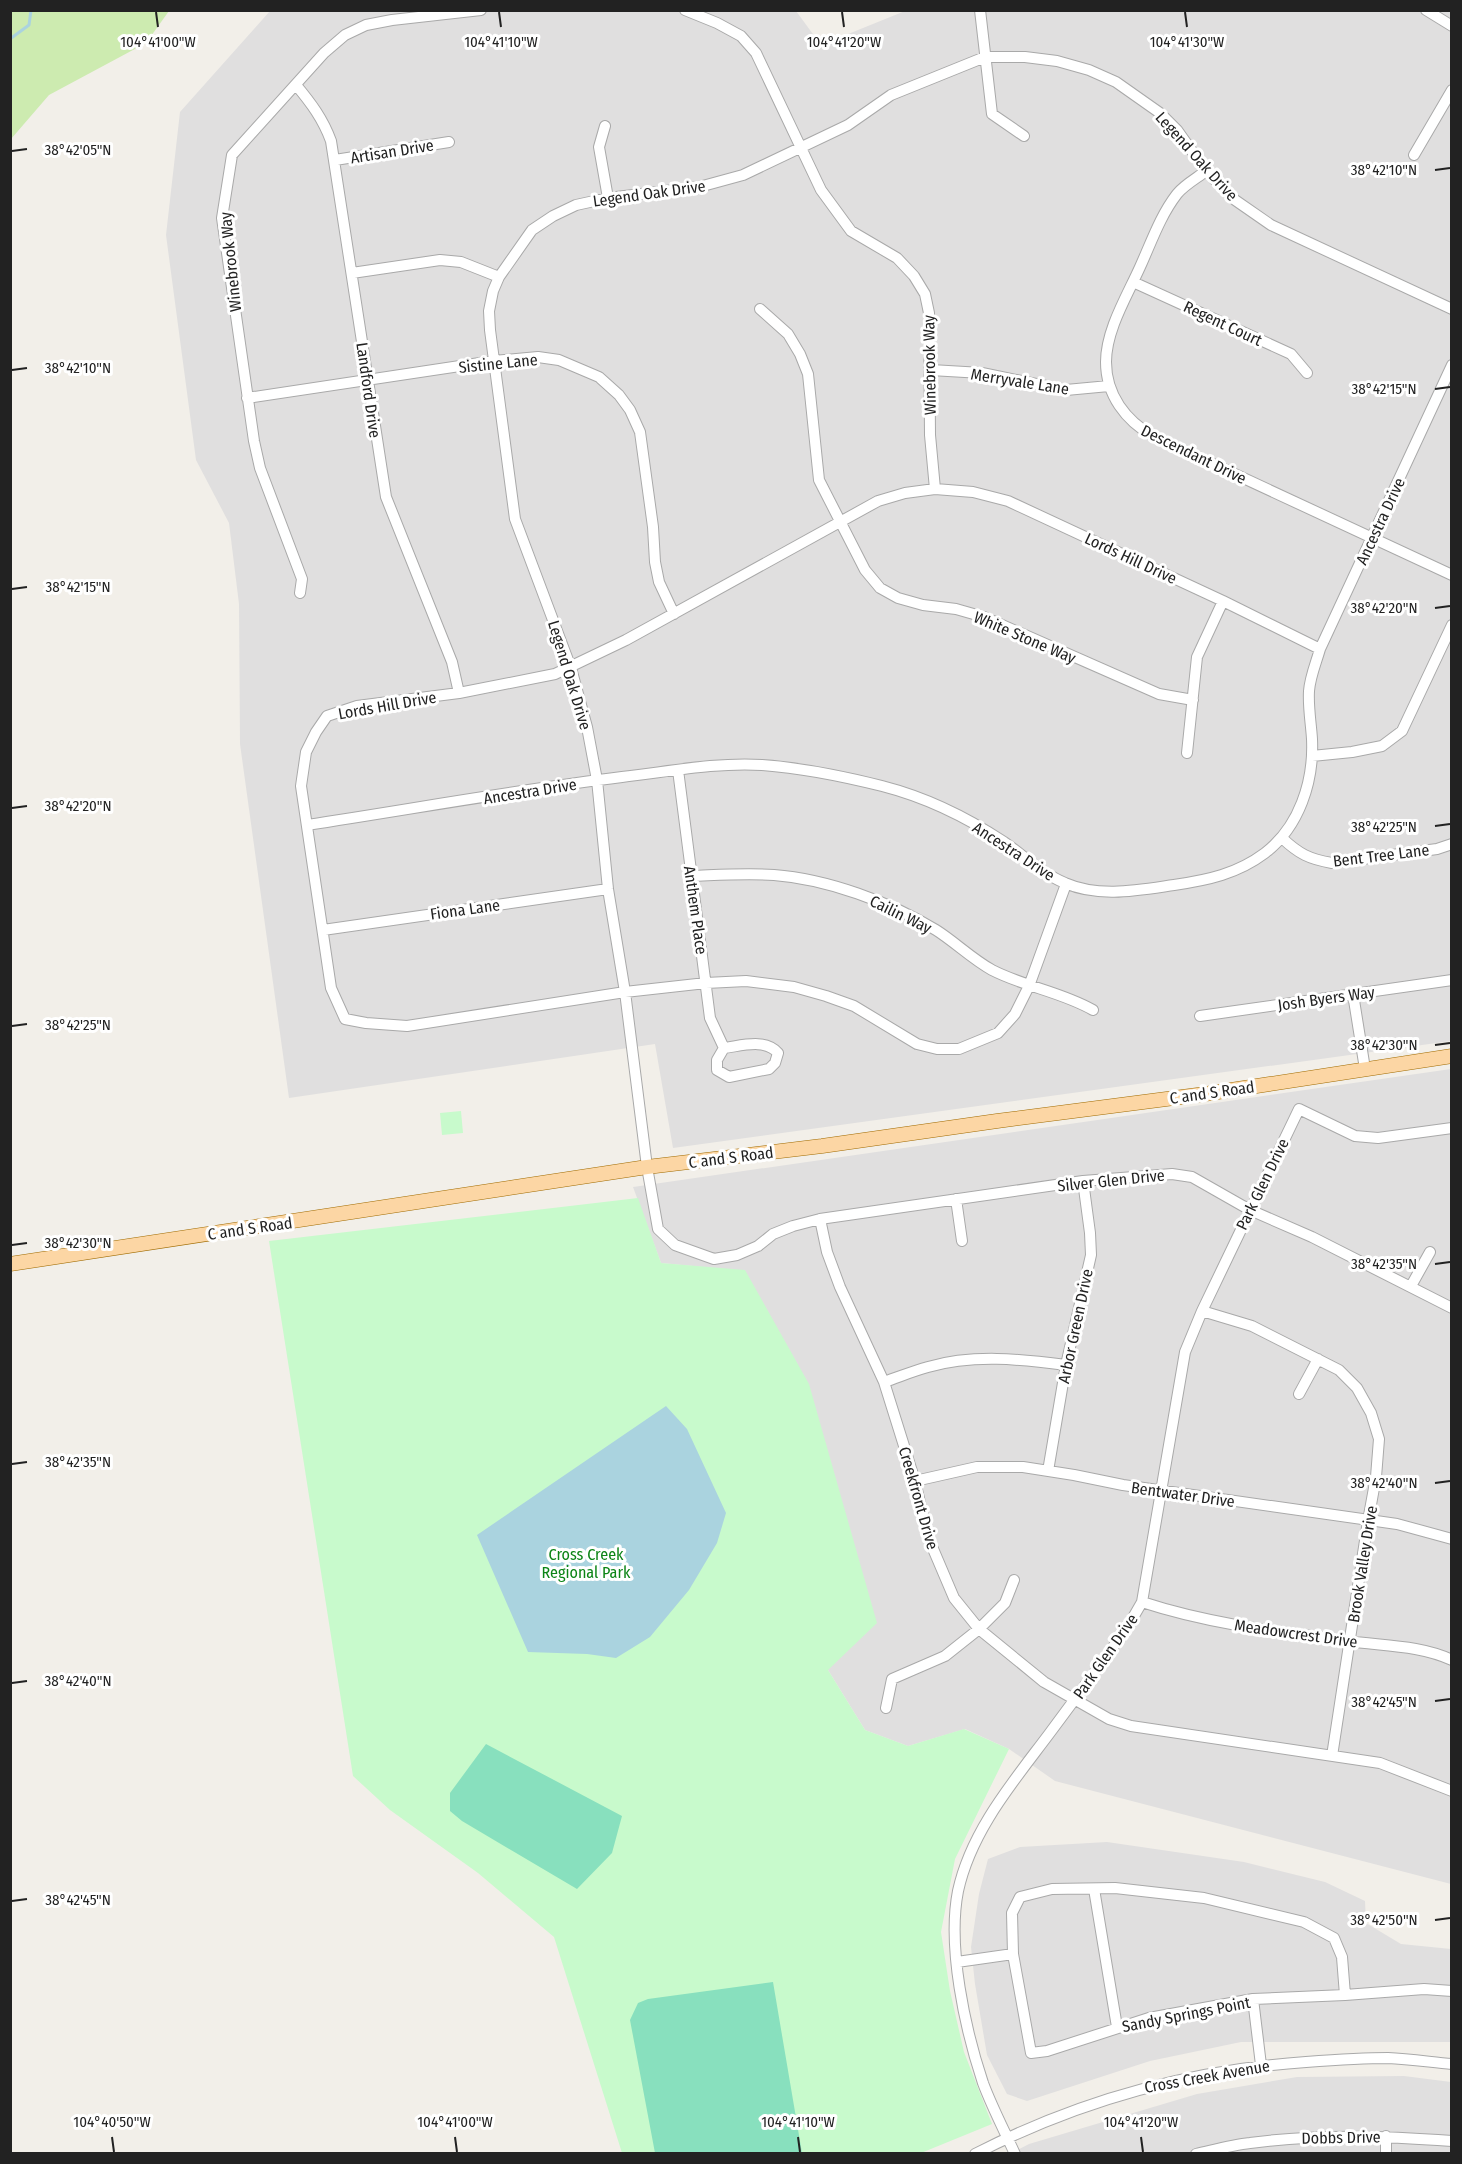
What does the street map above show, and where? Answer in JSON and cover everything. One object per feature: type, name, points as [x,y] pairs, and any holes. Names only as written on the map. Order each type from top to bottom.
[{"type":"main road","name":"C and S Road","points":[[10,1264],[647,1167],[822,1146],[1205,1094],[1452,1056]]},
{"type":"street","name":"Winebrook Way","points":[[300,593],[302,579],[260,468],[247,398],[222,218],[232,155],[324,53],[345,35],[366,25],[392,20],[481,10]]},
{"type":"street","name":"Winebrook Way","points":[[685,10],[741,36],[756,53],[821,190],[851,231],[897,258],[914,276],[925,294],[929,313],[930,435],[935,489]]},
{"type":"street","points":[[980,10],[992,114],[1024,136]]},
{"type":"street","points":[[1426,10],[1452,26]]},
{"type":"street","name":"Legend Oak Drive","points":[[647,1167],[625,992],[608,889],[597,780],[587,727],[571,668],[515,519],[493,361],[489,311],[493,291],[499,277],[532,230],[576,205],[608,198],[699,187],[743,175],[848,125],[891,94],[985,57],[1025,57],[1057,61],[1089,70],[1116,82],[1160,113],[1177,130],[1206,171],[1235,200],[1271,225],[1452,309]]},
{"type":"street","name":"Landford Drive","points":[[296,85],[325,124],[335,160],[386,497],[452,662],[459,693]]},
{"type":"street","points":[[1414,155],[1452,90]]},
{"type":"street","points":[[605,126],[599,147],[608,198]]},
{"type":"street","name":"Artisan Drive","points":[[335,160],[449,142]]},
{"type":"street","name":"Descendant Drive","points":[[1206,171],[1179,192],[1163,215],[1111,335],[1106,362],[1109,386],[1118,404],[1138,428],[1452,575]]},
{"type":"street","points":[[352,273],[440,260],[461,262],[499,277]]},
{"type":"street","name":"Regent Court","points":[[1133,282],[1291,354],[1307,373]]},
{"type":"street","name":"White Stone Way","points":[[760,309],[788,334],[800,354],[808,374],[819,480],[865,570],[880,588],[898,598],[923,605],[956,609],[984,617],[1159,694],[1176,699],[1192,700]]},
{"type":"street","name":"Sistine Lane","points":[[247,398],[493,361],[538,357],[559,360],[599,377],[619,395],[630,410],[640,432],[658,582],[674,614]]},
{"type":"street","name":"Ancestra Drive","points":[[307,825],[597,780],[678,770],[759,765],[839,776],[887,788],[956,814],[1001,840],[1066,884],[1105,892],[1131,891],[1206,881],[1231,874],[1266,852],[1282,838],[1299,812],[1309,782],[1312,756],[1309,687],[1320,649],[1452,365]]},
{"type":"street","name":"Merryvale Lane","points":[[931,370],[982,373],[1066,390],[1109,386]]},
{"type":"street","points":[[840,523],[878,501],[905,493],[935,489]]},
{"type":"street","name":"Lords Hill Drive","points":[[935,489],[973,492],[1008,501],[1320,649]]},
{"type":"street","name":"Lords Hill Drive","points":[[625,992],[407,1026],[345,1019],[331,988],[301,786],[306,752],[327,716],[357,706],[459,693],[528,681],[571,668],[840,523]]},
{"type":"street","points":[[1187,753],[1197,657],[1223,601]]},
{"type":"street","points":[[1312,756],[1382,746],[1402,731],[1452,625]]},
{"type":"street","name":"Anthem Place","points":[[678,770],[710,1018],[724,1048]]},
{"type":"street","name":"Bent Tree Lane","points":[[1282,838],[1297,852],[1316,860],[1332,863],[1437,849],[1452,844]]},
{"type":"street","name":"Cailin Way","points":[[692,876],[775,875],[811,880],[856,893],[902,912],[936,930],[991,969],[1029,986],[1075,999],[1093,1010]]},
{"type":"street","points":[[625,992],[746,981],[794,987],[854,1006],[917,1044],[937,1049],[959,1049],[998,1033],[1015,1014],[1029,986],[1066,884]]},
{"type":"street","name":"Fiona Lane","points":[[323,930],[608,889]]},
{"type":"street","name":"Josh Byers Way","points":[[1200,1016],[1452,980]]},
{"type":"street","points":[[1353,994],[1365,1069]]},
{"type":"street","name":"Anthem Place","points":[[761,1044],[773,1047],[778,1053],[776,1063],[769,1069],[729,1077],[717,1070],[717,1060],[724,1048],[761,1044]]},
{"type":"street","name":"Park Glen Drive","points":[[1015,2154],[984,2085],[971,2041],[957,1962],[955,1923],[958,1890],[974,1847],[997,1803],[1127,1628],[1142,1602],[1185,1352],[1202,1311],[1299,1109],[1355,1136],[1378,1138],[1452,1128]]},
{"type":"street","name":"Silver Glen Drive","points":[[647,1167],[658,1229],[675,1245],[714,1259],[737,1255],[758,1246],[773,1234],[820,1219],[1083,1181],[1172,1174],[1192,1178],[1250,1210],[1312,1237],[1452,1308]]},
{"type":"street","name":"Arbor Green Drive","points":[[1048,1471],[1066,1365],[1091,1255],[1083,1181]]},
{"type":"street","points":[[956,1199],[962,1241]]},
{"type":"street","name":"Creekfront Drive","points":[[820,1219],[827,1252],[840,1287],[884,1382],[915,1481],[928,1538],[954,1598],[979,1629],[1044,1682],[1109,1719],[1131,1726],[1380,1763],[1452,1791]]},
{"type":"street","points":[[1411,1286],[1430,1252]]},
{"type":"street","name":"Brook Valley Drive","points":[[1202,1311],[1252,1326],[1339,1370],[1358,1388],[1371,1413],[1379,1439],[1376,1477],[1332,1756]]},
{"type":"street","points":[[884,1382],[928,1366],[962,1361],[1016,1358],[1066,1365]]},
{"type":"street","points":[[1299,1394],[1318,1359]]},
{"type":"street","name":"Bentwater Drive","points":[[915,1481],[977,1467],[1004,1466],[1396,1524],[1452,1539]]},
{"type":"street","points":[[886,1708],[892,1678],[945,1656],[979,1629],[1005,1604],[1014,1580]]},
{"type":"street","name":"Meadowcrest Drive","points":[[1142,1602],[1194,1618],[1417,1650],[1452,1660]]},
{"type":"street","name":"Sandy Springs Point","points":[[1345,1995],[1342,1957],[1334,1938],[1304,1922],[1204,1898],[1115,1888],[1052,1889],[1020,1896],[1012,1913],[1013,1954],[1031,2053],[1047,2051],[1149,2018],[1253,1999],[1345,1995],[1424,1989],[1452,1992]]},
{"type":"street","points":[[1094,1889],[1117,2027]]},
{"type":"street","points":[[957,1962],[1013,1954]]},
{"type":"street","points":[[1253,1999],[1261,2065]]},
{"type":"street","name":"Cross Creek Avenue","points":[[975,2154],[1007,2137],[1070,2111],[1137,2089],[1198,2075],[1261,2065],[1388,2058],[1452,2064]]},
{"type":"street","name":"Dobbs Drive","points":[[1196,2154],[1249,2148],[1316,2136],[1386,2136],[1452,2141]]},
{"type":"street","points":[[1386,2136],[1386,2154]]},
{"type":"shaded area","points":[[270,11],[796,11],[821,45],[905,11],[1451,11],[1451,1041],[673,1148],[655,1044],[289,1098],[240,744],[239,604],[229,523],[196,460],[166,235],[180,112]]},
{"type":"shaded area","points":[[1451,1069],[1451,1884],[1055,1781],[1009,1749],[965,1729],[908,1746],[865,1730],[828,1670],[745,1271],[661,1263],[633,1187]]},
{"type":"shaded area","points":[[1107,1842],[1244,1862],[1325,1882],[1365,1901],[1366,1923],[1401,1944],[1451,1949],[1451,2042],[1241,2042],[1150,2061],[1027,2101],[1007,2094],[987,2055],[971,1947],[979,1894],[988,1859],[1020,1847]]},
{"type":"shaded area","points":[[1404,2076],[1451,2082],[1451,2153],[1010,2154],[1029,2144],[1197,2094],[1297,2077]]},
{"type":"green space","points":[[11,10],[169,11],[146,43],[49,95],[11,139]]},
{"type":"green space","points":[[461,1111],[463,1133],[442,1135],[440,1113]]},
{"type":"green space","name":"Cross Creek Regional Park","points":[[638,1198],[661,1263],[745,1270],[809,1384],[877,1623],[828,1670],[865,1730],[908,1746],[964,1729],[1009,1749],[955,1859],[941,1932],[950,1991],[964,2052],[992,2124],[921,2153],[622,2153],[554,1937],[478,1873],[390,1810],[353,1776],[269,1241]]},
{"type":"green space","points":[[486,1744],[622,1816],[612,1853],[577,1889],[462,1821],[450,1811],[450,1793]]},
{"type":"green space","points":[[773,1982],[802,2153],[655,2153],[630,2020],[638,2003],[648,1999]]},
{"type":"water","points":[[666,1406],[687,1429],[726,1513],[717,1543],[689,1590],[650,1637],[616,1658],[587,1654],[528,1652],[477,1535]]},
{"type":"waterway","points":[[10,39],[29,25],[31,10]]}]
